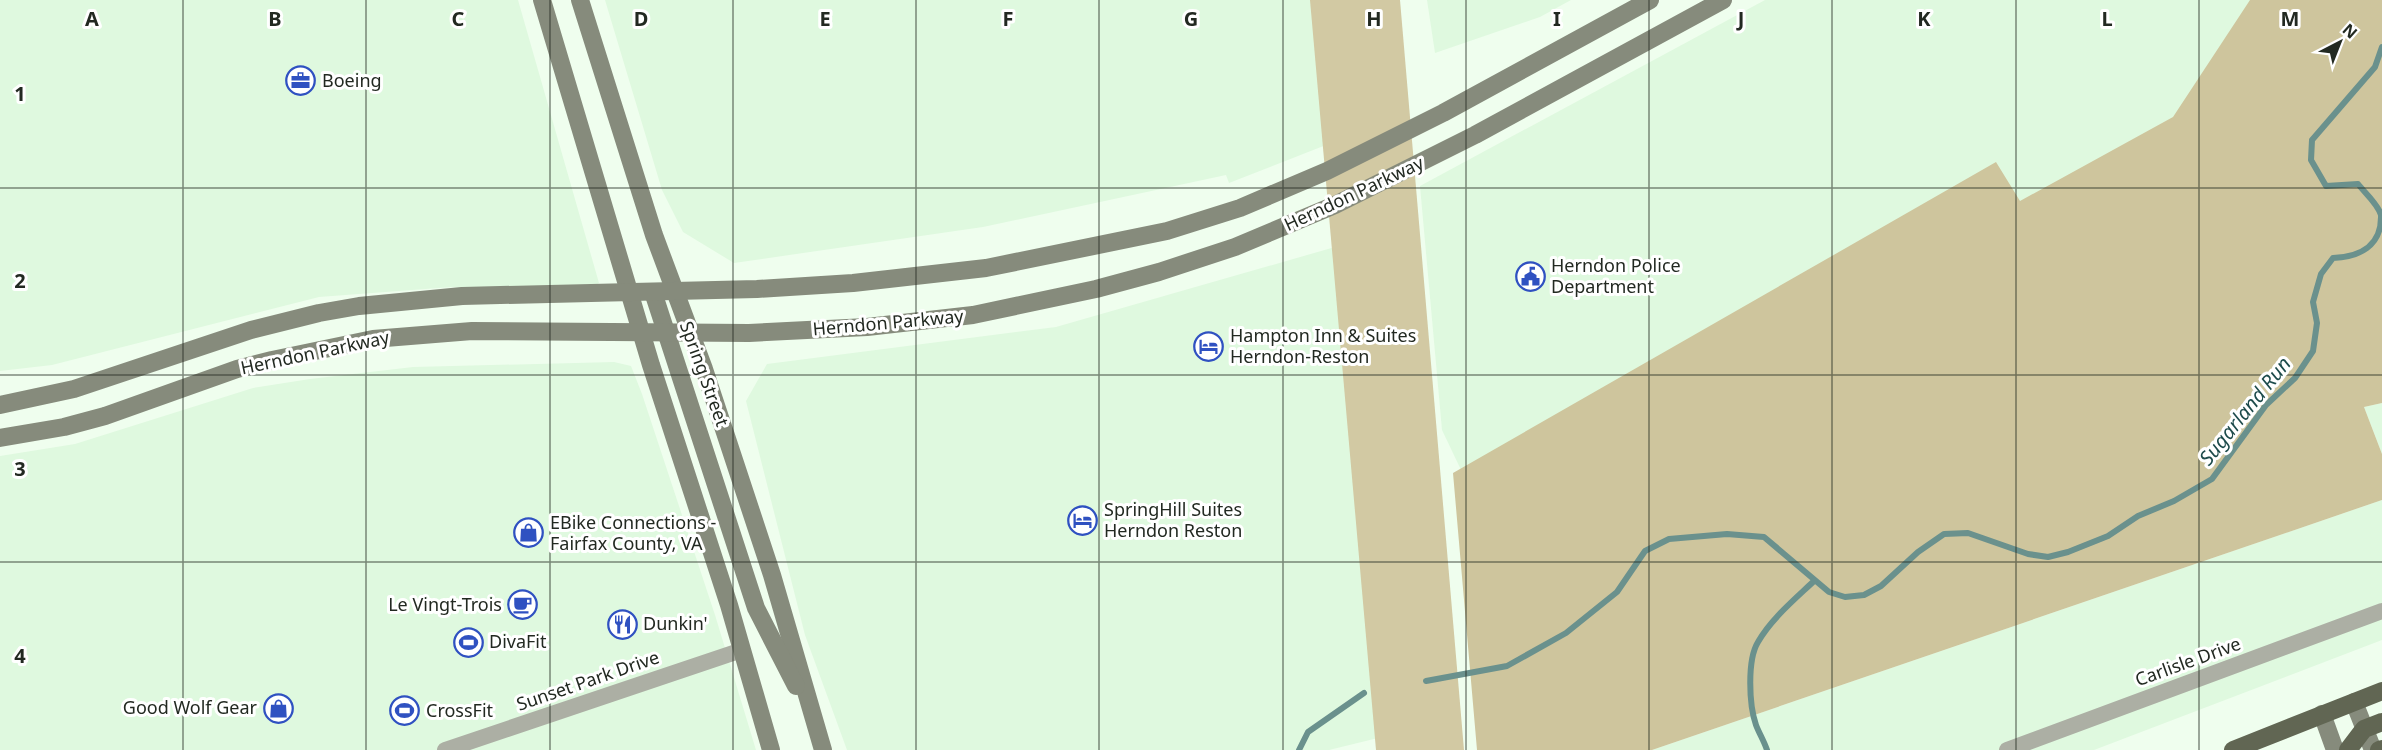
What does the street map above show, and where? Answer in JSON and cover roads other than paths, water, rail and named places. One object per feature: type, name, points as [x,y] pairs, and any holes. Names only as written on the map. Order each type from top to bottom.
[{"type":"highway","points":[[2233,750],[2382,692]]},
{"type":"highway","points":[[2348,750],[2364,729],[2382,722]]},
{"type":"main road","points":[[542,0],[629,293],[742,650],[771,750]]},
{"type":"main road","name":"Spring Street","points":[[580,0],[654,235],[769,564],[823,750]]},
{"type":"main road","name":"Herndon Parkway","points":[[0,405],[74,389],[219,340],[319,313],[435,298],[629,293],[853,283],[950,273],[1063,254],[1195,224],[1264,199],[1397,137],[1650,0]]},
{"type":"main road","name":"Herndon Parkway","points":[[0,438],[64,427],[105,416],[237,369],[339,344],[405,335],[472,331],[690,333],[784,331],[944,319],[1065,297],[1188,262],[1284,227],[1399,174],[1475,135],[1723,0]]},
{"type":"main road","points":[[653,292],[756,608],[815,723]]},
{"type":"main road","points":[[2354,702],[2373,750]]},
{"type":"main road","points":[[2322,714],[2335,750]]},
{"type":"street","name":"Carlisle Drive","points":[[2007,750],[2382,610]]},
{"type":"street","name":"Sunset Park Drive","points":[[445,750],[742,650]]},
{"type":"waterway","name":"Sugarland Run","points":[[1426,681],[1507,666],[1566,633],[1617,592],[1645,551],[1669,539],[1727,534],[1764,537],[1829,592],[1845,597],[1864,595],[1881,586],[1918,552],[1944,534],[1968,533],[2028,554],[2048,557],[2068,552],[2108,536],[2138,516],[2174,501],[2212,479],[2266,405],[2295,378],[2313,351],[2317,323],[2313,302],[2321,274],[2333,258],[2351,255],[2367,248],[2377,235],[2381,215],[2358,184],[2326,186],[2311,160],[2312,140],[2375,67],[2382,47]]},
{"type":"waterway","points":[[1767,750],[1756,725],[1752,706],[1750,683],[1754,650],[1776,617],[1814,581]]},
{"type":"waterway","name":"Sugarland Run","points":[[1299,750],[1308,732],[1364,693]]},
{"type":"place","name":"Boeing","points":[[301,81]]},
{"type":"place","name":"Herndon Police Department","points":[[1530,276]]},
{"type":"place","name":"Hampton Inn & Suites Herndon-Reston","points":[[1209,346]]},
{"type":"place","name":"SpringHill Suites Herndon Reston","points":[[1083,520]]},
{"type":"place","name":"EBike Connections - Fairfax County, VA","points":[[529,533]]},
{"type":"place","name":"Le Vingt-Trois","points":[[523,605]]},
{"type":"place","name":"Dunkin'","points":[[622,624]]},
{"type":"place","name":"DivaFit","points":[[468,642]]},
{"type":"place","name":"Good Wolf Gear","points":[[278,708]]},
{"type":"place","name":"CrossFit","points":[[405,711]]}]
